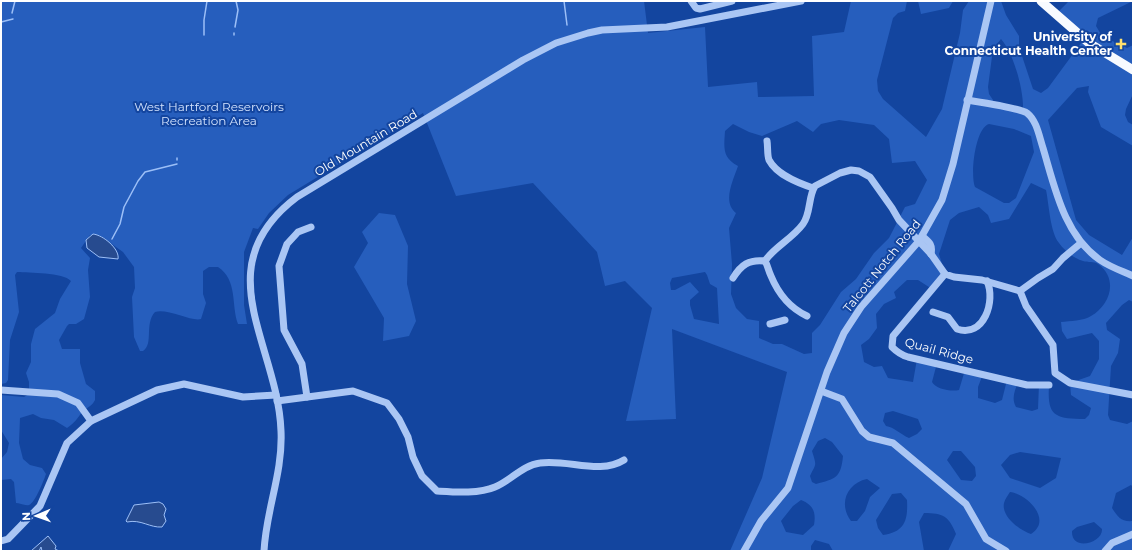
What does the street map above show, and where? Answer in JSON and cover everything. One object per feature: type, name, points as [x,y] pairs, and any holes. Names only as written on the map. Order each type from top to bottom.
[{"type":"main road","points":[[1041,1],[1093,45],[1133,70]]},
{"type":"street","points":[[691,1],[696,8],[700,9],[732,1]]},
{"type":"street","name":"Old Mountain Road","points":[[264,551],[266,530],[278,479],[281,450],[281,424],[277,398],[256,320],[250,289],[250,275],[253,255],[261,236],[270,222],[284,206],[523,60],[556,43],[576,36],[602,30],[667,27],[788,1],[800,1]]},
{"type":"street","name":"Talcott Notch Road","points":[[744,551],[761,521],[788,488],[836,350],[852,319],[861,306],[920,238],[936,213],[948,184],[991,1]]},
{"type":"street","points":[[967,100],[1019,109],[1027,113],[1037,128],[1061,205],[1081,243],[1086,250],[1101,262],[1133,276]]},
{"type":"street","points":[[767,141],[769,159],[772,163],[784,175],[798,183],[813,188]]},
{"type":"street","points":[[765,261],[770,254],[783,245],[803,225],[810,206],[813,188],[819,183],[840,173],[851,170],[859,171],[870,177],[899,220],[920,238],[945,274],[954,277],[987,281],[1020,291]]},
{"type":"street","points":[[306,397],[302,364],[284,330],[279,266],[287,244],[298,232],[311,227]]},
{"type":"street","points":[[1020,291],[1053,269],[1063,258],[1081,243]]},
{"type":"street","points":[[733,278],[746,263],[757,260],[765,261]]},
{"type":"street","points":[[765,261],[782,297],[795,310],[807,316]]},
{"type":"street","name":"Quail Ridge","points":[[945,274],[893,336],[892,347],[900,354],[908,357],[1028,385],[1049,385]]},
{"type":"street","points":[[933,312],[944,315],[957,329],[972,328],[986,316],[990,293],[987,281]]},
{"type":"street","points":[[990,293],[997,284]]},
{"type":"street","points":[[1020,291],[1026,306],[1054,345],[1055,374],[1070,383],[1133,395]]},
{"type":"street","points":[[770,324],[785,320]]},
{"type":"street","points":[[1,541],[8,539],[40,506],[67,443],[91,421],[157,390],[184,384],[243,397],[306,397],[353,391],[387,403],[399,419],[408,437],[413,457],[422,476],[437,491],[463,492],[494,488],[520,471],[539,463],[566,463],[599,467],[617,464],[624,460]]},
{"type":"street","points":[[1,390],[58,394],[78,403],[91,421]]},
{"type":"street","points":[[821,392],[842,399],[862,431],[869,437],[893,443],[966,504],[986,539],[1006,551]]},
{"type":"street","points":[[1105,551],[1112,543],[1133,534]]},
{"type":"green space","name":"West Hartford Reservoirs Recreation Area","points":[[1,1],[644,1],[648,33],[705,27],[708,87],[757,82],[758,97],[814,96],[812,36],[844,32],[851,1],[907,1],[905,11],[898,13],[893,18],[877,80],[878,91],[883,99],[926,137],[942,109],[960,33],[963,10],[969,1],[1001,1],[1006,15],[1019,36],[1019,47],[1033,89],[1041,93],[1048,88],[1084,39],[1056,14],[1068,2],[1133,1],[1098,18],[1096,26],[1102,36],[1127,48],[1133,45],[1133,94],[1126,109],[1125,115],[1128,122],[1133,125],[1133,146],[1101,127],[1088,92],[1089,86],[1077,88],[1048,120],[1076,220],[1089,235],[1122,255],[1133,237],[1133,302],[1129,300],[1122,305],[1106,323],[1107,330],[1120,339],[1118,353],[1111,366],[1108,415],[1110,420],[1127,424],[1133,421],[1133,487],[1131,485],[1116,493],[1112,508],[1123,520],[1133,521],[1133,551],[948,551],[956,534],[951,523],[948,519],[941,515],[924,513],[919,522],[924,551],[833,551],[829,544],[815,540],[811,546],[811,551],[730,551],[762,478],[787,372],[672,329],[676,419],[626,421],[652,308],[625,281],[605,286],[597,252],[533,183],[456,196],[423,113],[288,195],[269,213],[258,229],[253,228],[244,252],[244,305],[247,324],[238,324],[229,279],[218,267],[209,267],[203,271],[203,294],[206,303],[201,319],[192,319],[160,311],[155,312],[150,322],[148,344],[143,351],[140,351],[134,337],[132,297],[135,288],[134,267],[123,252],[99,235],[90,235],[81,248],[90,258],[88,270],[90,297],[84,319],[76,324],[69,324],[59,340],[62,349],[80,349],[80,363],[86,384],[95,391],[95,400],[67,428],[54,420],[41,418],[33,414],[20,418],[19,443],[23,459],[30,465],[42,468],[46,474],[36,496],[29,505],[16,503],[14,482],[11,479],[1,480],[1,459],[7,452],[9,443],[1,430],[1,395],[24,397],[29,394],[29,382],[26,373],[31,362],[31,344],[35,329],[55,313],[60,299],[71,281],[67,278],[54,274],[37,273],[17,272],[15,275],[19,312],[10,340],[8,380],[6,383],[1,384]],"holes":[[[1001,39],[1014,63],[1022,93],[1023,110],[991,105],[993,100],[989,94],[988,87],[993,49]],[[839,120],[874,125],[889,139],[892,163],[915,161],[927,180],[915,204],[905,207],[889,238],[874,253],[856,279],[841,292],[820,325],[812,333],[812,353],[804,354],[782,344],[773,344],[759,338],[759,321],[747,319],[736,308],[731,294],[732,264],[729,228],[736,213],[732,208],[729,197],[731,185],[738,166],[729,159],[725,152],[724,142],[725,131],[733,124],[749,132],[762,136],[797,121],[813,132],[821,124]],[[989,124],[1014,129],[1031,136],[1034,152],[1016,198],[1009,203],[1004,203],[975,187],[973,173],[977,143],[984,127]],[[1031,183],[1046,190],[1052,225],[1059,243],[1076,258],[1085,262],[1098,264],[1105,270],[1110,284],[1110,292],[1107,299],[1098,311],[1084,319],[1061,322],[1062,331],[1067,339],[1092,333],[1099,341],[1099,359],[1090,376],[1070,383],[1071,395],[1091,408],[1089,415],[1085,419],[1066,418],[1055,414],[1050,404],[1049,386],[1039,384],[1038,409],[1032,411],[1016,407],[1014,398],[1018,382],[1007,380],[1002,400],[995,403],[978,398],[978,387],[983,374],[965,370],[959,390],[956,391],[940,388],[932,382],[937,363],[917,359],[913,382],[888,378],[882,366],[874,367],[864,362],[861,345],[869,339],[877,328],[876,314],[884,304],[896,298],[894,292],[907,280],[918,280],[932,289],[945,274],[939,254],[950,220],[959,213],[979,207],[988,215],[991,223],[1009,219]],[[705,272],[710,284],[717,288],[719,324],[694,319],[690,300],[699,292],[690,282],[675,290],[671,290],[670,283],[672,278]],[[893,411],[918,419],[922,429],[917,434],[909,438],[886,426],[883,421],[885,413]],[[825,438],[832,442],[843,456],[839,473],[828,481],[816,484],[812,482],[810,476],[815,467],[812,451],[818,441]],[[953,451],[961,451],[975,467],[976,476],[972,481],[961,480],[947,460]],[[1020,452],[1061,458],[1056,478],[1040,488],[1010,478],[1001,465],[1010,455]],[[867,479],[880,488],[870,497],[865,511],[857,521],[851,521],[845,508],[845,501],[850,490],[860,481]],[[1010,492],[1024,497],[1035,508],[1039,515],[1039,522],[1037,528],[1031,534],[1017,527],[1009,518],[1004,508],[1005,500]],[[901,493],[907,500],[907,513],[904,524],[896,531],[883,535],[878,528],[876,520],[892,494]],[[801,500],[809,504],[815,517],[814,525],[803,535],[786,532],[781,521],[793,506]],[[1094,522],[1102,529],[1098,538],[1087,543],[1076,542],[1073,538],[1072,531],[1077,527]]]},
{"type":"green space","points":[[918,1],[953,1],[949,8],[921,14]]},
{"type":"green space","points":[[379,213],[395,215],[408,246],[407,284],[416,321],[409,336],[383,341],[384,318],[354,267],[368,243],[362,232]]},
{"type":"shaded area","points":[[93,234],[106,240],[114,247],[118,255],[118,259],[99,257],[87,248],[86,240]]},
{"type":"shaded area","points":[[159,502],[163,504],[166,509],[164,515],[166,521],[162,527],[126,521],[134,505]]},
{"type":"shaded area","points":[[48,536],[56,546],[55,549],[59,551],[42,551],[41,547],[39,551],[31,551]]},
{"type":"waterway","points":[[12,13],[15,1]]},
{"type":"waterway","points":[[204,35],[204,20],[207,1]]},
{"type":"waterway","points":[[235,27],[238,10],[236,1]]},
{"type":"waterway","points":[[564,1],[567,25]]},
{"type":"waterway","points":[[1,22],[13,19]]},
{"type":"waterway","points":[[112,239],[120,224],[124,207],[138,181],[145,172],[177,164]]},
{"type":"place","name":"University of Connecticut Health Center","points":[[1121,44]]}]
